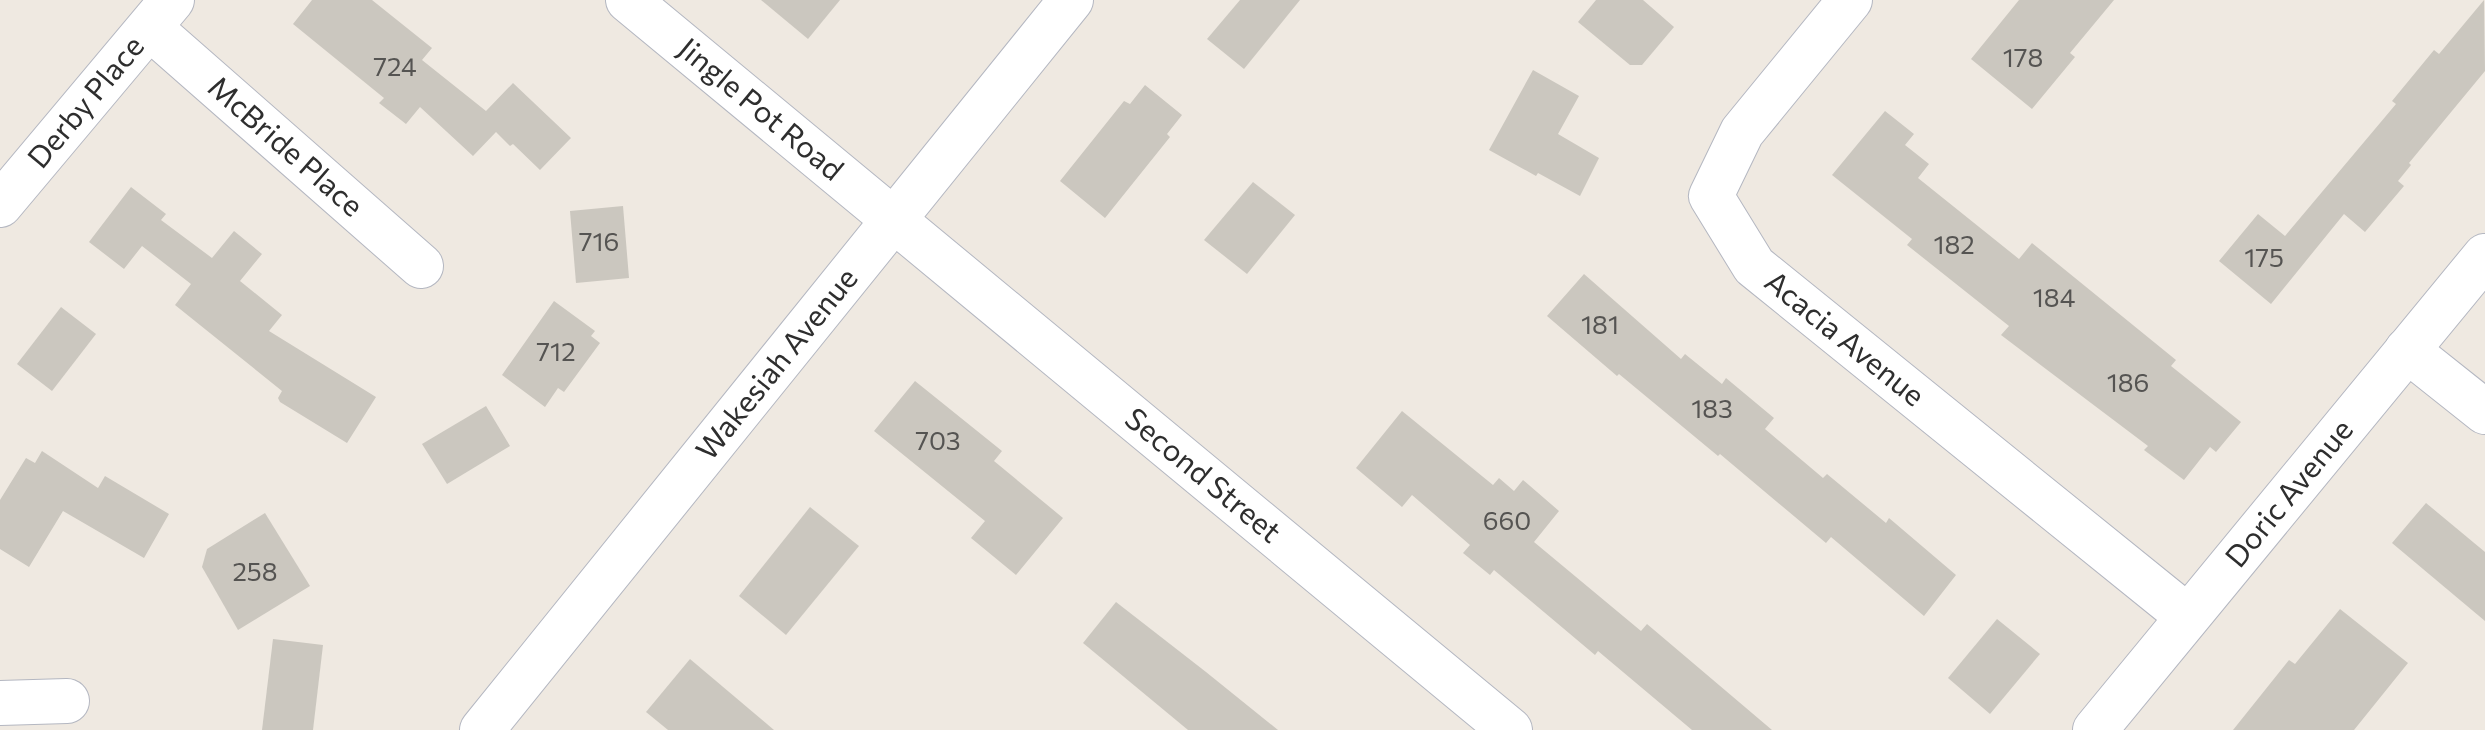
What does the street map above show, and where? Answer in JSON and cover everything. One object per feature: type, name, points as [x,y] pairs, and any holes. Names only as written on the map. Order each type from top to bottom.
[{"type":"street","name":"Jingle Pot Road","points":[[628,0],[893,221]]},
{"type":"street","name":"Wakesiah Avenue","points":[[488,728],[1071,0]]},
{"type":"street","name":"Acacia Avenue","points":[[1850,0],[1742,132],[1711,196],[1754,266],[2187,616]]},
{"type":"street","name":"Derby Place","points":[[0,205],[161,14]]},
{"type":"street","name":"McBride Place","points":[[161,14],[421,266]]},
{"type":"street","name":"Second Street","points":[[893,221],[1510,730]]},
{"type":"street","name":"Doric Avenue","points":[[2095,730],[2485,256]]},
{"type":"street","points":[[2407,350],[2485,412]]},
{"type":"street","points":[[0,703],[67,701]]},
{"type":"building","points":[[312,0],[372,0],[432,48],[422,60],[486,111],[513,83],[571,138],[540,170],[496,132],[473,156],[420,107],[406,124],[379,103],[384,98],[293,24]]},
{"type":"building","points":[[761,0],[840,0],[808,39]]},
{"type":"building","points":[[1240,0],[1300,0],[1244,69],[1207,39]]},
{"type":"building","points":[[1596,0],[1643,0],[1674,27],[1642,65],[1630,65],[1578,22]]},
{"type":"building","points":[[2019,0],[2114,0],[2070,53],[2075,57],[2032,109],[1971,59]]},
{"type":"building","points":[[2484,0],[2485,71],[2409,163],[2411,165],[2398,181],[2404,186],[2365,232],[2344,214],[2271,304],[2219,261],[2258,214],[2285,236],[2396,104],[2392,101],[2434,50],[2439,54]]},
{"type":"building","points":[[1533,70],[1579,96],[1558,134],[1599,158],[1580,196],[1489,150]]},
{"type":"building","points":[[1145,85],[1182,115],[1167,134],[1170,137],[1105,218],[1060,181],[1124,101],[1130,104]]},
{"type":"building","points":[[1885,111],[1914,134],[1905,145],[1929,164],[1918,178],[2019,259],[2032,243],[2176,360],[2171,366],[2241,422],[2216,452],[2210,447],[2184,480],[2144,450],[2148,446],[2001,335],[2009,326],[1907,245],[1912,239],[1832,175]]},
{"type":"building","points":[[1253,182],[1295,215],[1247,274],[1204,240]]},
{"type":"building","points":[[131,187],[166,214],[161,220],[212,258],[234,231],[262,254],[240,281],[282,315],[269,331],[376,397],[347,443],[280,402],[278,398],[282,391],[175,305],[191,284],[142,246],[124,269],[89,242]]},
{"type":"building","points":[[623,206],[629,278],[576,283],[570,211]]},
{"type":"building","points":[[1584,274],[1681,359],[1685,354],[1722,384],[1726,378],[1774,418],[1765,429],[1823,478],[1827,474],[1886,523],[1889,518],[1956,575],[1924,616],[1831,537],[1826,543],[1547,316]]},
{"type":"building","points":[[554,301],[595,331],[591,336],[600,343],[564,392],[558,388],[545,407],[502,375]]},
{"type":"building","points":[[61,307],[96,334],[52,391],[17,364]]},
{"type":"building","points":[[915,381],[1002,451],[994,461],[1063,518],[1016,575],[971,538],[985,521],[874,431]]},
{"type":"building","points":[[486,406],[510,446],[447,484],[422,444]]},
{"type":"building","points":[[1402,411],[1493,485],[1499,478],[1514,491],[1523,480],[1559,511],[1534,542],[1641,631],[1647,624],[1772,730],[1692,730],[1598,651],[1595,655],[1494,570],[1490,575],[1463,553],[1470,545],[1412,495],[1402,507],[1356,468]]},
{"type":"building","points":[[42,451],[98,488],[105,476],[169,514],[144,558],[63,511],[29,567],[0,549],[0,500],[26,458],[35,463]]},
{"type":"building","points":[[2426,503],[2485,552],[2485,621],[2392,543]]},
{"type":"building","points":[[810,507],[859,546],[786,635],[739,596]]},
{"type":"building","points":[[265,513],[310,586],[238,630],[202,567],[207,549]]},
{"type":"building","points":[[1116,602],[1278,730],[1188,730],[1083,643]]},
{"type":"building","points":[[2340,609],[2408,663],[2354,730],[2233,730],[2289,660],[2295,664]]},
{"type":"building","points":[[1997,619],[2040,654],[1990,714],[1948,678]]},
{"type":"building","points":[[273,639],[323,645],[313,730],[262,730]]},
{"type":"building","points":[[690,659],[774,730],[668,730],[646,712]]}]
